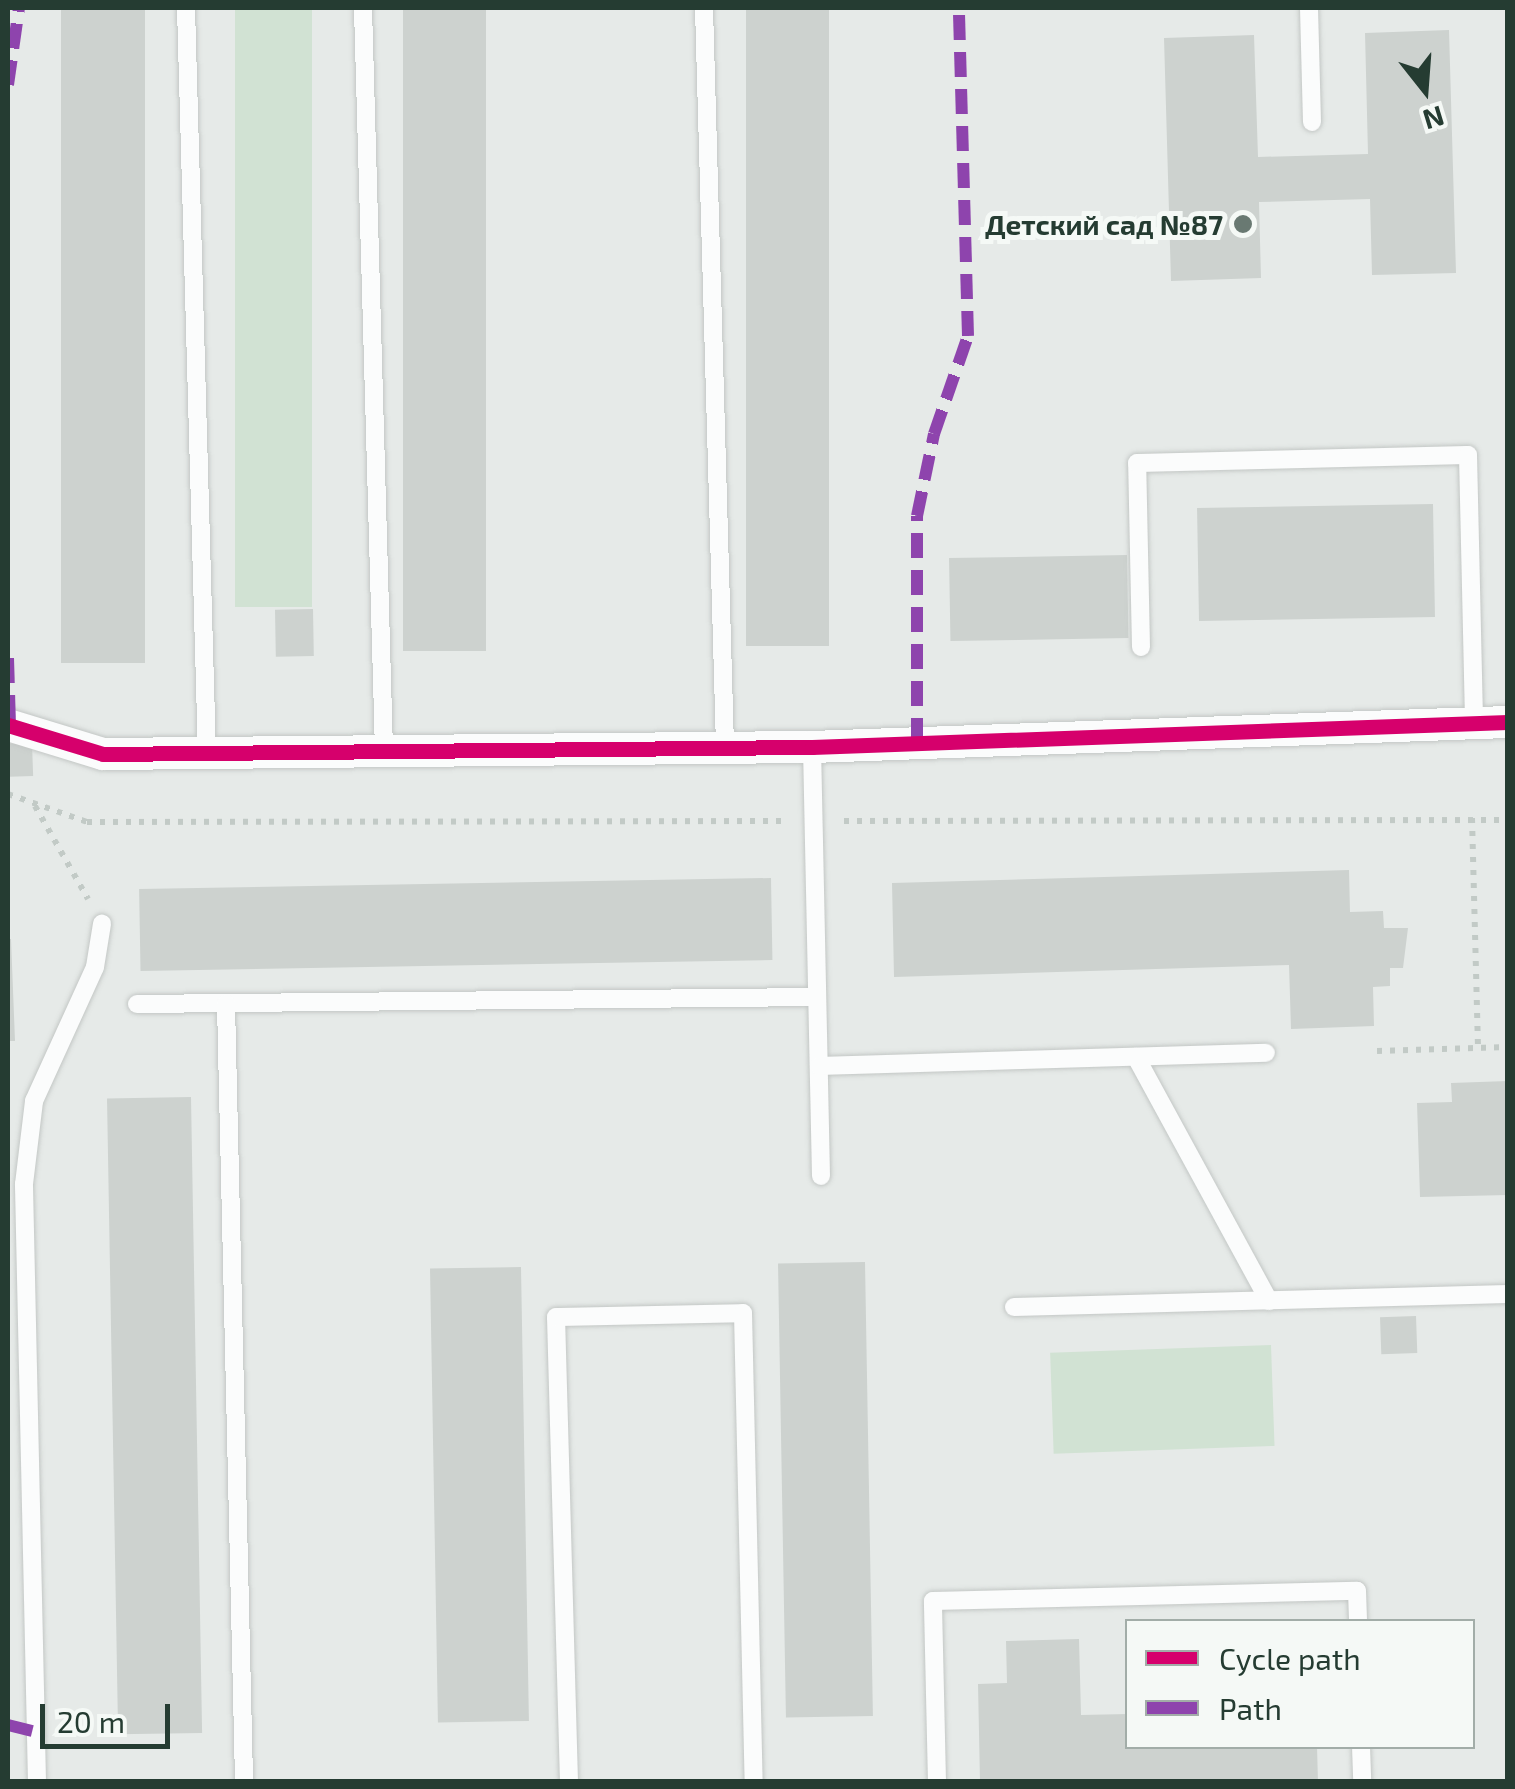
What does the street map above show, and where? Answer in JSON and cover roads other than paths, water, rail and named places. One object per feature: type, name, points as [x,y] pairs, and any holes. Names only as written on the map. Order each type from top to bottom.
[{"type":"street","points":[[8,725],[103,754],[207,754],[812,747],[1508,722]]},
{"type":"lane","points":[[186,8],[207,754]]},
{"type":"lane","points":[[363,8],[384,751]]},
{"type":"lane","points":[[704,8],[725,748]]},
{"type":"lane","points":[[1309,8],[1312,122]]},
{"type":"lane","points":[[1141,647],[1137,462],[1468,455],[1474,722]]},
{"type":"lane","points":[[812,747],[821,1176]]},
{"type":"lane","points":[[37,1782],[24,1184],[34,1101],[95,968],[102,924]]},
{"type":"lane","points":[[137,1004],[816,998]]},
{"type":"lane","points":[[226,1004],[244,1782]]},
{"type":"lane","points":[[818,1066],[1266,1053]]},
{"type":"lane","points":[[1136,1057],[1269,1300]]},
{"type":"lane","points":[[1014,1307],[1508,1294]]},
{"type":"lane","points":[[569,1782],[556,1317],[744,1314],[754,1782]]},
{"type":"lane","points":[[937,1782],[933,1602],[1357,1592],[1358,1619]]},
{"type":"lane","points":[[1361,1749],[1362,1782]]},
{"type":"place","name":"Детский сад №87","points":[[1243,224]]}]
